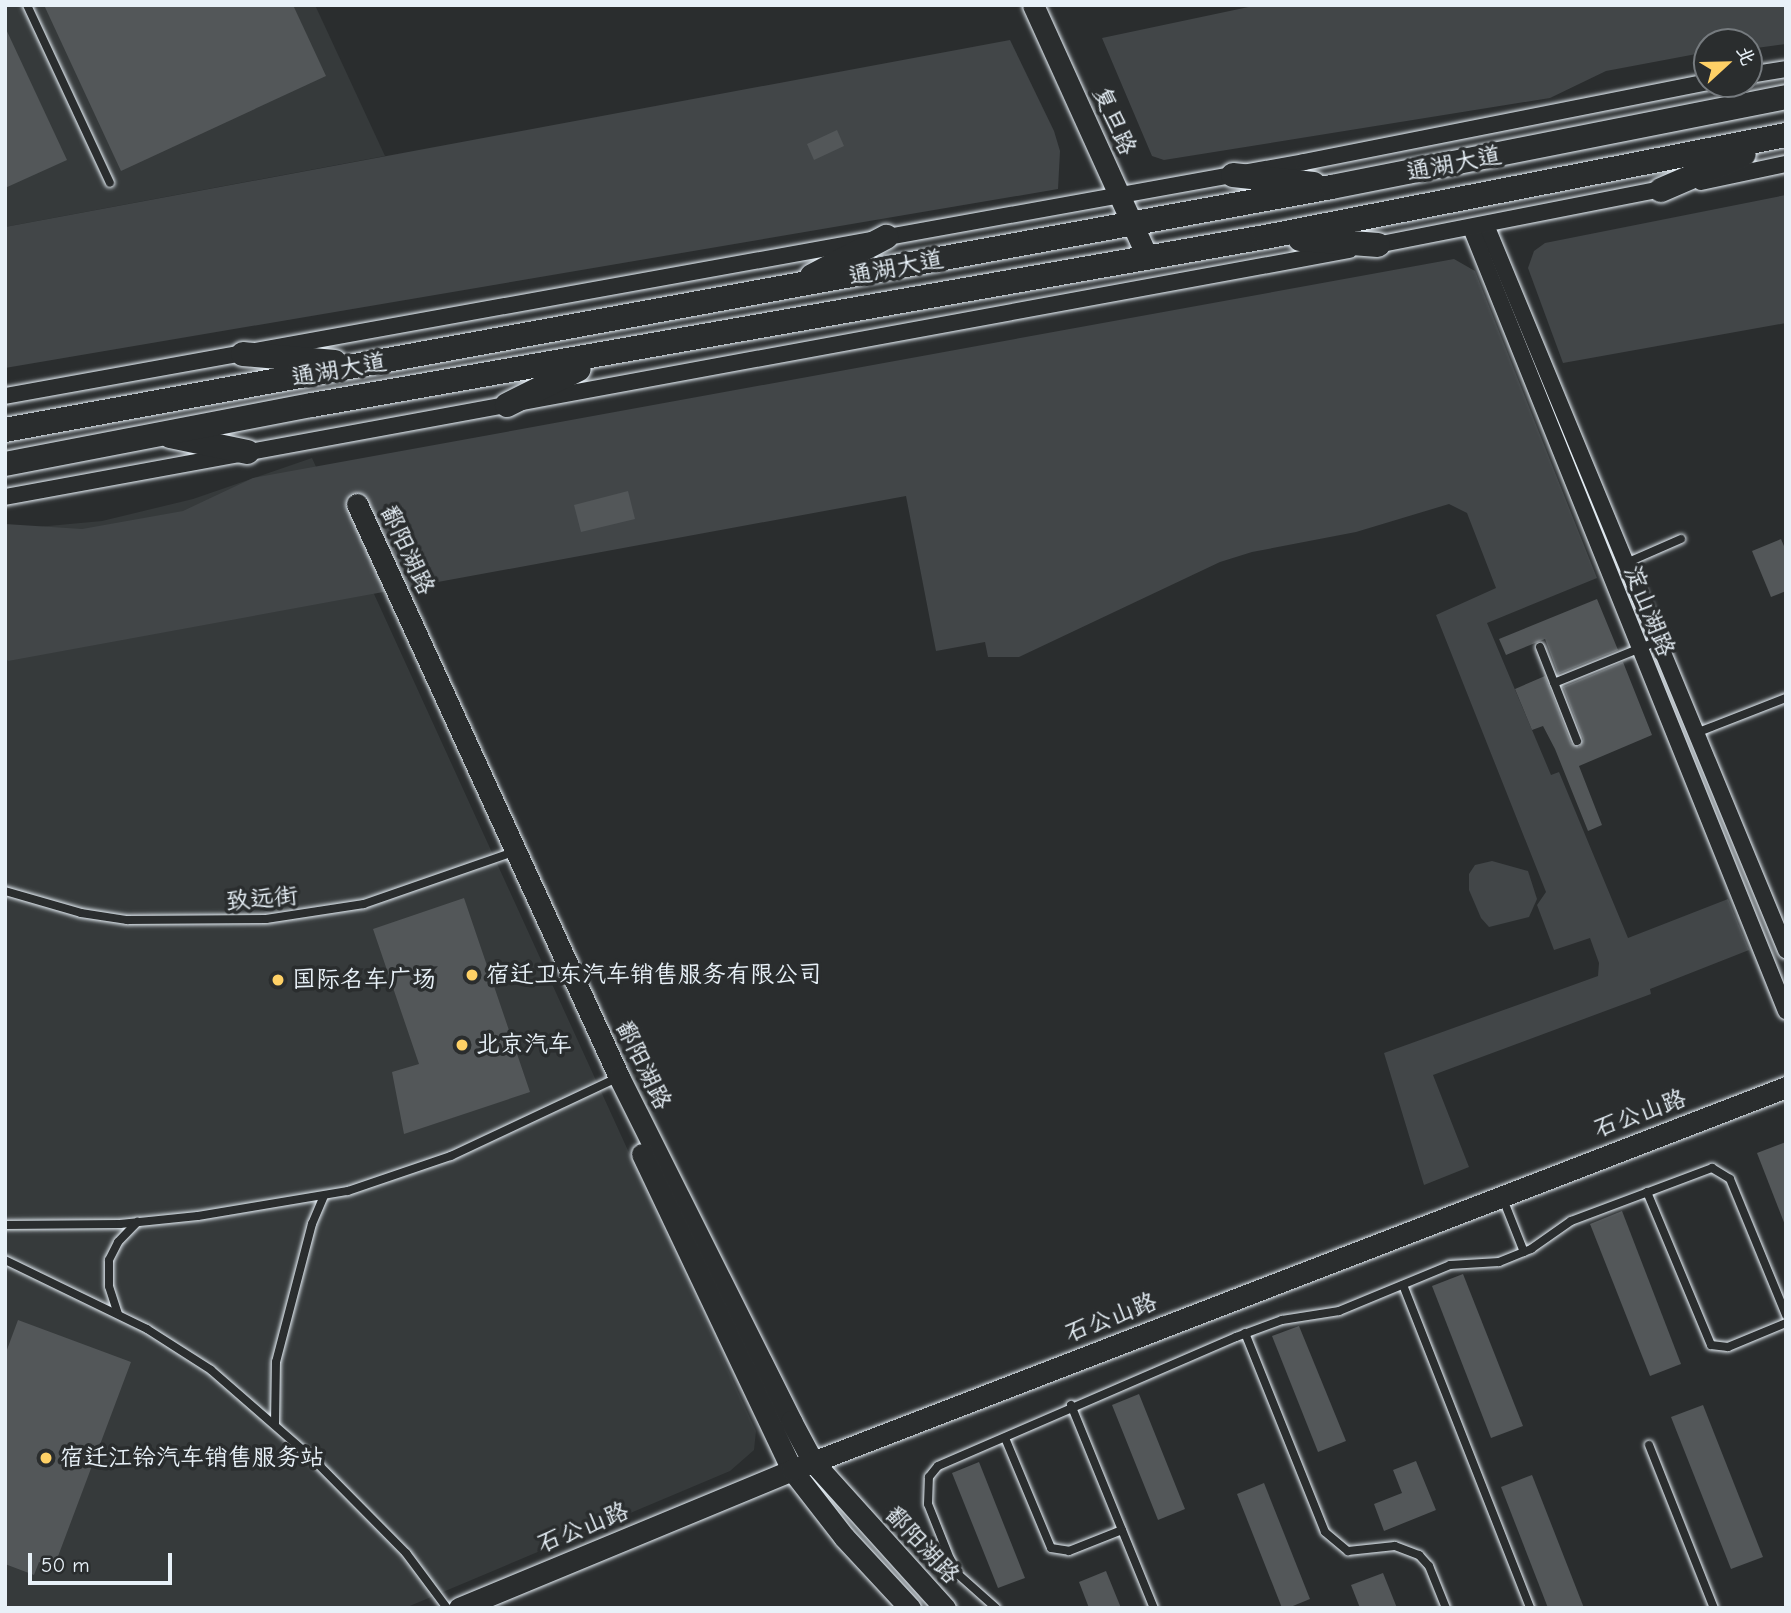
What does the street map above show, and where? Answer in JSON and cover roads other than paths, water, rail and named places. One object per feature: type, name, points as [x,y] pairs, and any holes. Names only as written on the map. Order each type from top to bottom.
[{"type":"main road","name":"通湖大道","points":[[5,464],[35,441],[367,365],[1332,187],[1786,97]]},
{"type":"main road","points":[[1661,190],[1786,135]]},
{"type":"main road","name":"通湖大道","points":[[5,430],[35,441],[159,434],[1265,237],[1786,135]]},
{"type":"main road","points":[[1233,175],[1332,187]]},
{"type":"main road","points":[[789,288],[886,237]]},
{"type":"main road","points":[[1265,237],[1378,245]]},
{"type":"main road","points":[[243,354],[367,365]]},
{"type":"main road","points":[[507,405],[602,357]]},
{"type":"main road","points":[[159,434],[247,452]]},
{"type":"street","name":"复旦路","points":[[1033,5],[1148,258]]},
{"type":"street","points":[[1763,73],[1786,69]]},
{"type":"street","points":[[5,396],[1233,175],[1558,115],[1693,85]]},
{"type":"street","points":[[5,497],[1478,227],[1786,164]]},
{"type":"street","name":"淀山湖路","points":[[1478,227],[1626,563],[1786,950]]},
{"type":"street","name":"淀山湖路","points":[[1478,227],[1640,648],[1786,1011]]},
{"type":"street","name":"鄱阳湖路","points":[[351,507],[792,1470],[844,1536],[910,1608]]},
{"type":"street","name":"鄱阳湖路","points":[[613,1080],[813,1462],[945,1608]]},
{"type":"street","name":"石公山路","points":[[459,1608],[792,1470],[1501,1193],[1786,1087]]},
{"type":"lane","points":[[26,5],[110,183]]},
{"type":"lane","points":[[1626,563],[1681,539]]},
{"type":"lane","points":[[1554,683],[1658,641]]},
{"type":"lane","points":[[1540,647],[1577,741]]},
{"type":"lane","points":[[1696,733],[1786,698]]},
{"type":"lane","name":"致远街","points":[[5,891],[81,913],[127,920],[266,919],[364,904],[510,853]]},
{"type":"lane","points":[[5,1224],[137,1222],[265,1208],[324,1196],[451,1156],[613,1080]]},
{"type":"lane","points":[[996,1608],[959,1576],[950,1559],[929,1504],[928,1488],[938,1466],[1005,1438],[1071,1405],[1245,1334],[1282,1321],[1339,1311],[1450,1265],[1499,1262],[1524,1252],[1560,1226],[1712,1168],[1722,1170],[1735,1189],[1786,1315]]},
{"type":"lane","points":[[1647,1192],[1711,1345],[1728,1347],[1786,1323]]},
{"type":"lane","points":[[1501,1193],[1524,1252]]},
{"type":"lane","points":[[275,1424],[276,1362],[312,1224],[324,1196]]},
{"type":"lane","points":[[118,1314],[109,1286],[109,1260],[118,1241],[137,1222]]},
{"type":"lane","points":[[5,1260],[118,1314],[211,1370],[275,1424],[405,1553],[447,1608]]},
{"type":"lane","points":[[1403,1285],[1530,1608]]},
{"type":"lane","points":[[1245,1334],[1325,1532],[1348,1551],[1395,1546],[1419,1555],[1429,1566],[1446,1608]]},
{"type":"lane","points":[[1071,1405],[1154,1608]]},
{"type":"lane","points":[[1005,1438],[1051,1548],[1069,1551],[1122,1530]]},
{"type":"lane","points":[[1648,1445],[1714,1608]]},
{"type":"place","name":"宿迁卫东汽车销售服务有限公司","points":[[472,975]]},
{"type":"place","name":"国际名车广场","points":[[278,980]]},
{"type":"place","name":"北京汽车","points":[[462,1045]]},
{"type":"place","name":"宿迁江铃汽车销售服务站","points":[[46,1458]]}]
